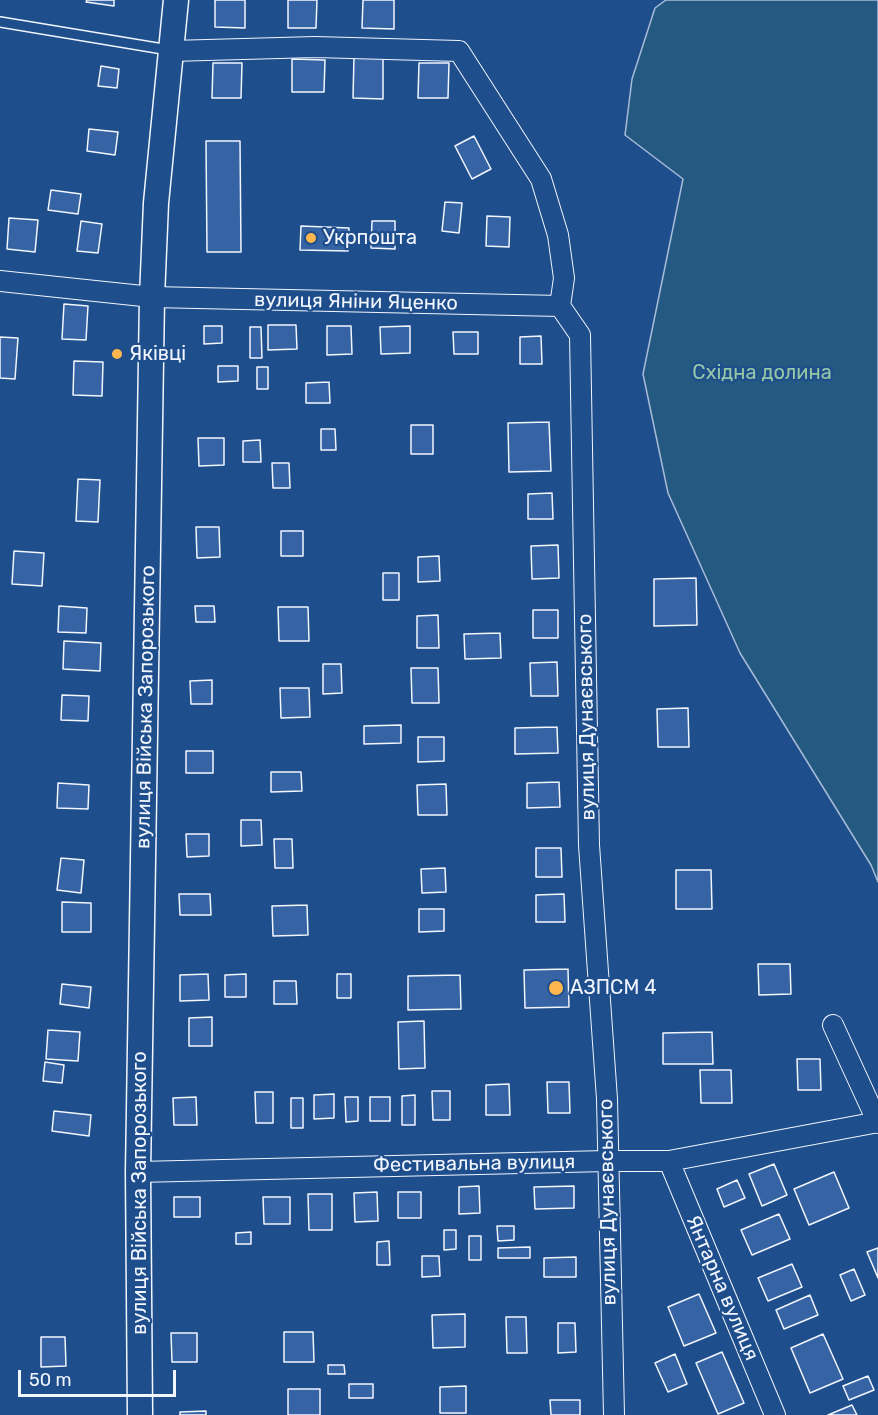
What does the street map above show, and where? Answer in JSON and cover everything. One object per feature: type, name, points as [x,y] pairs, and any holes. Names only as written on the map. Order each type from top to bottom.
[{"type":"street","name":"вулиця Війська Запорозького","points":[[140,1415],[138,1172],[152,297],[156,203],[176,0]]},
{"type":"street","points":[[171,51],[315,47],[459,51],[541,179],[558,235],[564,278],[560,306]]},
{"type":"street","name":"вулиця Яніни Яценко","points":[[0,281],[152,297],[560,306]]},
{"type":"street","name":"вулиця Дунаєвського","points":[[560,306],[580,335],[590,845],[606,1099],[614,1415]]},
{"type":"street","points":[[833,1025],[878,1123]]},
{"type":"street","name":"Фестивальна вулиця","points":[[138,1172],[669,1161],[878,1123]]},
{"type":"street","name":"Янтарна вулиця","points":[[669,1161],[775,1415]]},
{"type":"lane","points":[[0,22],[171,51]]},
{"type":"green space","name":"Східна долина","points":[[666,0],[878,0],[878,882],[871,865],[740,653],[668,493],[643,374],[683,179],[625,135],[632,79],[655,8]]},
{"type":"building","points":[[87,0],[114,0],[114,6],[86,2]]},
{"type":"building","points":[[215,0],[245,0],[245,28],[215,27]]},
{"type":"building","points":[[288,0],[317,0],[316,28],[288,28]]},
{"type":"building","points":[[363,0],[394,0],[394,29],[362,28]]},
{"type":"building","points":[[354,56],[383,56],[383,99],[353,98]]},
{"type":"building","points":[[292,59],[325,60],[324,92],[292,92]]},
{"type":"building","points":[[213,63],[242,63],[241,98],[212,98]]},
{"type":"building","points":[[419,63],[449,63],[448,98],[418,98]]},
{"type":"building","points":[[101,66],[119,69],[117,88],[98,86]]},
{"type":"building","points":[[89,129],[118,132],[115,155],[87,151]]},
{"type":"building","points":[[474,136],[491,169],[472,179],[455,146]]},
{"type":"building","points":[[206,141],[240,141],[241,252],[207,252]]},
{"type":"building","points":[[51,190],[81,194],[78,214],[48,210]]},
{"type":"building","points":[[445,202],[462,203],[459,233],[442,231]]},
{"type":"building","points":[[487,216],[510,217],[509,247],[486,246]]},
{"type":"building","points":[[9,218],[38,220],[35,252],[7,249]]},
{"type":"building","points":[[81,221],[102,224],[98,253],[77,251]]},
{"type":"building","points":[[372,221],[395,221],[395,249],[371,248]]},
{"type":"building","points":[[301,226],[349,228],[348,251],[300,250]]},
{"type":"building","points":[[64,304],[88,306],[86,340],[62,339]]},
{"type":"building","points":[[268,325],[296,325],[297,349],[268,350]]},
{"type":"building","points":[[204,326],[222,326],[222,343],[204,344]]},
{"type":"building","points":[[327,326],[351,326],[352,354],[327,355]]},
{"type":"building","points":[[410,326],[410,353],[381,354],[380,327]]},
{"type":"building","points":[[250,327],[261,327],[262,358],[250,358]]},
{"type":"building","points":[[453,332],[478,332],[478,354],[454,354]]},
{"type":"building","points":[[541,336],[542,364],[520,364],[520,337]]},
{"type":"building","points":[[0,337],[18,338],[15,379],[0,378]]},
{"type":"building","points":[[74,361],[103,362],[102,396],[73,395]]},
{"type":"building","points":[[218,366],[238,366],[238,381],[218,382]]},
{"type":"building","points":[[257,367],[268,367],[268,389],[257,389]]},
{"type":"building","points":[[329,382],[330,403],[306,403],[306,383]]},
{"type":"building","points":[[549,422],[551,471],[509,472],[508,423]]},
{"type":"building","points":[[411,425],[433,425],[433,454],[411,454]]},
{"type":"building","points":[[321,429],[335,429],[336,450],[321,450]]},
{"type":"building","points":[[198,438],[224,438],[224,465],[199,466]]},
{"type":"building","points":[[260,440],[261,462],[243,462],[243,441]]},
{"type":"building","points":[[272,463],[289,463],[290,488],[273,488]]},
{"type":"building","points":[[78,479],[100,480],[98,522],[76,521]]},
{"type":"building","points":[[552,493],[553,519],[528,519],[528,494]]},
{"type":"building","points":[[196,527],[219,527],[220,557],[197,558]]},
{"type":"building","points":[[281,531],[303,531],[303,556],[281,556]]},
{"type":"building","points":[[558,545],[559,578],[532,579],[531,546]]},
{"type":"building","points":[[14,551],[44,553],[42,586],[12,584]]},
{"type":"building","points":[[439,556],[440,581],[418,582],[418,557]]},
{"type":"building","points":[[383,573],[399,573],[399,600],[383,600]]},
{"type":"building","points":[[696,578],[697,625],[654,626],[654,579]]},
{"type":"building","points":[[59,606],[87,608],[86,633],[58,632]]},
{"type":"building","points":[[195,606],[214,606],[215,622],[196,622]]},
{"type":"building","points":[[278,607],[308,607],[309,641],[279,641]]},
{"type":"building","points":[[533,610],[558,610],[558,638],[533,638]]},
{"type":"building","points":[[438,615],[439,648],[417,648],[417,616]]},
{"type":"building","points":[[500,633],[501,658],[465,659],[464,634]]},
{"type":"building","points":[[64,641],[101,643],[100,671],[63,669]]},
{"type":"building","points":[[557,662],[558,696],[531,696],[530,663]]},
{"type":"building","points":[[323,664],[341,664],[342,693],[323,694]]},
{"type":"building","points":[[411,668],[438,668],[439,703],[412,703]]},
{"type":"building","points":[[212,680],[212,704],[191,704],[190,681]]},
{"type":"building","points":[[280,688],[309,688],[310,717],[281,718]]},
{"type":"building","points":[[62,695],[89,696],[88,721],[61,720]]},
{"type":"building","points":[[688,708],[689,747],[658,747],[657,709]]},
{"type":"building","points":[[401,725],[401,743],[364,744],[364,726]]},
{"type":"building","points":[[557,727],[558,753],[515,754],[515,728]]},
{"type":"building","points":[[418,737],[444,737],[444,761],[418,762]]},
{"type":"building","points":[[186,751],[213,751],[213,773],[186,773]]},
{"type":"building","points":[[271,772],[301,772],[302,791],[271,792]]},
{"type":"building","points":[[559,782],[560,807],[527,808],[527,783]]},
{"type":"building","points":[[58,783],[89,785],[88,809],[57,808]]},
{"type":"building","points":[[446,784],[447,815],[418,815],[417,785]]},
{"type":"building","points":[[241,820],[261,820],[262,845],[241,846]]},
{"type":"building","points":[[186,834],[209,834],[209,856],[187,857]]},
{"type":"building","points":[[274,839],[292,839],[293,868],[275,868]]},
{"type":"building","points":[[536,848],[561,848],[562,877],[536,877]]},
{"type":"building","points":[[61,858],[84,860],[81,893],[57,890]]},
{"type":"building","points":[[445,868],[446,892],[422,893],[421,869]]},
{"type":"building","points":[[676,870],[711,870],[712,909],[676,909]]},
{"type":"building","points":[[179,894],[210,894],[211,915],[180,915]]},
{"type":"building","points":[[564,894],[565,922],[536,922],[536,895]]},
{"type":"building","points":[[62,902],[91,903],[91,932],[62,932]]},
{"type":"building","points":[[307,905],[308,935],[273,936],[272,906]]},
{"type":"building","points":[[419,909],[444,909],[444,931],[419,932]]},
{"type":"building","points":[[758,964],[790,964],[791,994],[759,995]]},
{"type":"building","points":[[568,969],[569,1007],[525,1008],[524,970]]},
{"type":"building","points":[[208,974],[209,1000],[180,1001],[180,975]]},
{"type":"building","points":[[246,974],[246,997],[225,997],[225,975]]},
{"type":"building","points":[[337,974],[351,974],[351,998],[337,998]]},
{"type":"building","points":[[460,975],[461,1009],[408,1010],[408,976]]},
{"type":"building","points":[[274,981],[296,981],[297,1004],[274,1004]]},
{"type":"building","points":[[62,984],[91,987],[89,1008],[60,1004]]},
{"type":"building","points":[[212,1017],[212,1046],[189,1046],[189,1018]]},
{"type":"building","points":[[424,1021],[425,1068],[399,1069],[398,1022]]},
{"type":"building","points":[[48,1030],[80,1032],[78,1061],[46,1059]]},
{"type":"building","points":[[712,1032],[713,1064],[663,1064],[663,1033]]},
{"type":"building","points":[[797,1059],[820,1059],[821,1090],[798,1090]]},
{"type":"building","points":[[45,1062],[64,1065],[62,1083],[43,1081]]},
{"type":"building","points":[[700,1070],[731,1070],[732,1103],[701,1103]]},
{"type":"building","points":[[547,1082],[569,1082],[570,1113],[548,1113]]},
{"type":"building","points":[[509,1084],[510,1115],[486,1115],[486,1085]]},
{"type":"building","points":[[432,1091],[450,1091],[450,1120],[433,1120]]},
{"type":"building","points":[[255,1092],[273,1092],[273,1123],[256,1123]]},
{"type":"building","points":[[334,1094],[334,1118],[314,1119],[314,1095]]},
{"type":"building","points":[[415,1095],[415,1125],[402,1125],[402,1096]]},
{"type":"building","points":[[196,1097],[197,1125],[174,1125],[173,1098]]},
{"type":"building","points":[[345,1097],[358,1097],[358,1121],[346,1122]]},
{"type":"building","points":[[370,1097],[390,1097],[390,1121],[370,1121]]},
{"type":"building","points":[[291,1098],[303,1098],[303,1128],[291,1128]]},
{"type":"building","points":[[54,1111],[91,1115],[89,1136],[52,1131]]},
{"type":"building","points":[[774,1164],[787,1195],[762,1206],[749,1174]]},
{"type":"building","points":[[834,1172],[849,1208],[809,1225],[794,1189]]},
{"type":"building","points":[[737,1180],[745,1198],[724,1207],[717,1189]]},
{"type":"building","points":[[479,1186],[480,1213],[459,1214],[459,1187]]},
{"type":"building","points":[[574,1186],[574,1208],[535,1209],[534,1187]]},
{"type":"building","points":[[377,1192],[378,1221],[355,1222],[354,1193]]},
{"type":"building","points":[[398,1192],[421,1192],[421,1218],[398,1218]]},
{"type":"building","points":[[308,1194],[332,1194],[332,1230],[309,1230]]},
{"type":"building","points":[[174,1197],[200,1197],[200,1217],[174,1217]]},
{"type":"building","points":[[263,1197],[290,1197],[290,1224],[264,1224]]},
{"type":"building","points":[[779,1214],[790,1239],[752,1255],[741,1230]]},
{"type":"building","points":[[497,1226],[514,1226],[514,1240],[498,1241]]},
{"type":"building","points":[[444,1230],[456,1230],[456,1249],[444,1250]]},
{"type":"building","points":[[251,1232],[251,1244],[236,1244],[236,1233]]},
{"type":"building","points":[[469,1236],[481,1236],[481,1260],[469,1260]]},
{"type":"building","points":[[389,1241],[390,1265],[377,1265],[377,1242]]},
{"type":"building","points":[[530,1247],[530,1258],[498,1258],[498,1248]]},
{"type":"building","points":[[878,1248],[878,1278],[867,1252]]},
{"type":"building","points":[[422,1256],[439,1256],[440,1276],[422,1277]]},
{"type":"building","points":[[576,1257],[576,1277],[544,1277],[544,1258]]},
{"type":"building","points":[[792,1264],[802,1287],[768,1301],[758,1278]]},
{"type":"building","points":[[854,1269],[865,1295],[851,1301],[840,1275]]},
{"type":"building","points":[[699,1294],[716,1333],[684,1346],[668,1307]]},
{"type":"building","points":[[810,1295],[818,1315],[784,1329],[776,1310]]},
{"type":"building","points":[[465,1314],[465,1347],[433,1348],[432,1315]]},
{"type":"building","points":[[506,1317],[526,1317],[527,1353],[507,1353]]},
{"type":"building","points":[[558,1323],[575,1323],[576,1352],[558,1353]]},
{"type":"building","points":[[284,1332],[313,1332],[314,1362],[284,1362]]},
{"type":"building","points":[[171,1333],[197,1333],[197,1362],[172,1362]]},
{"type":"building","points":[[823,1334],[843,1379],[810,1393],[791,1348]]},
{"type":"building","points":[[41,1337],[65,1337],[66,1366],[41,1367]]},
{"type":"building","points":[[722,1352],[744,1403],[718,1414],[696,1363]]},
{"type":"building","points":[[675,1354],[687,1384],[668,1392],[655,1363]]},
{"type":"building","points":[[328,1365],[344,1365],[345,1374],[328,1374]]},
{"type":"building","points":[[868,1376],[874,1390],[849,1400],[843,1386]]},
{"type":"building","points":[[349,1384],[373,1384],[373,1398],[349,1398]]},
{"type":"building","points":[[466,1386],[466,1413],[440,1413],[440,1387]]},
{"type":"building","points":[[288,1389],[320,1389],[320,1415],[288,1415]]},
{"type":"building","points":[[550,1400],[580,1400],[580,1415],[551,1415]]},
{"type":"building","points":[[852,1405],[857,1415],[828,1415]]},
{"type":"building","points":[[206,1411],[206,1415],[180,1415],[180,1412]]},
{"type":"place","name":"Укрпошта","points":[[311,238]]},
{"type":"place","name":"Яківці","points":[[117,354]]},
{"type":"place","name":"АЗПСМ 4","points":[[556,988]]}]
